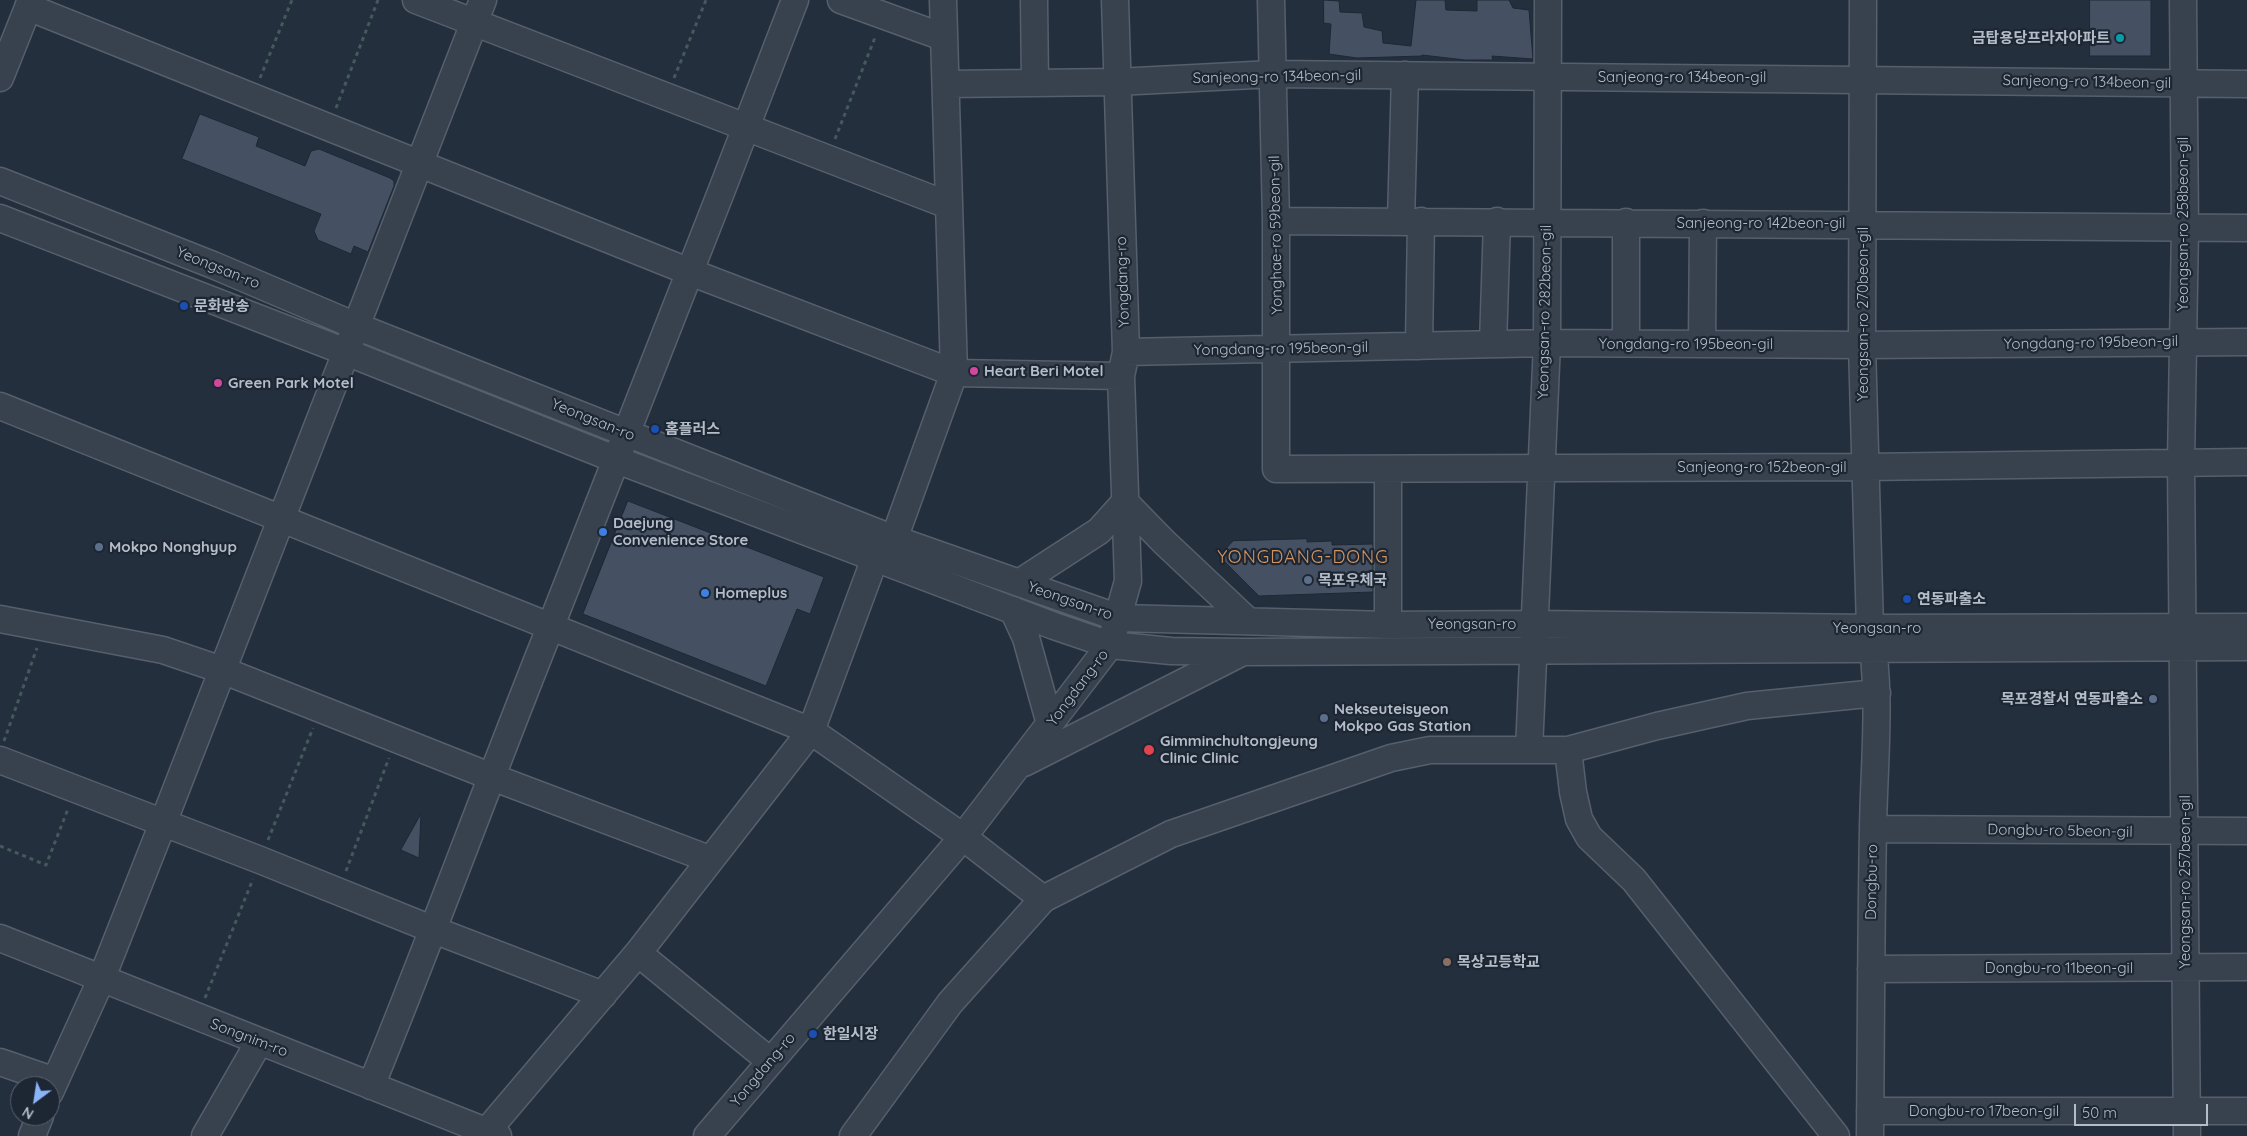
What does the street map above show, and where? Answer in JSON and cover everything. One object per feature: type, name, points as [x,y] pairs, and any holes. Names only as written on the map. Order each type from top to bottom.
[{"type":"street","points":[[416,0],[479,11],[666,97],[948,205]]},
{"type":"street","points":[[371,1086],[434,930],[550,627],[628,434],[795,0]]},
{"type":"street","points":[[841,0],[943,37]]},
{"type":"street","points":[[492,1134],[638,953],[709,859],[811,731],[875,558],[894,539],[954,373],[942,0]]},
{"type":"street","points":[[1034,0],[1035,83]]},
{"type":"street","name":"Yongdang-ro","points":[[707,1136],[963,837],[1110,645],[1128,581],[1115,0]]},
{"type":"street","name":"Yonghae-ro 59beon-gil","points":[[1271,0],[1276,221],[1276,469]]},
{"type":"street","name":"Yeongsan-ro 282beon-gil","points":[[1529,750],[1547,343],[1548,0]]},
{"type":"street","name":"Yeongsan-ro 270beon-gil","points":[[1863,0],[1864,224],[1862,345],[1864,467],[1872,639]]},
{"type":"street","name":"Yeongsan-ro 258beon-gil","points":[[2183,0],[2185,227],[2182,342],[2182,462],[2184,638]]},
{"type":"street","name":"Yongdang-ro 195beon-gil","points":[[30,4],[421,165],[690,272],[954,373],[1123,364],[1276,349],[1547,343],[1862,345],[2247,342]]},
{"type":"street","points":[[0,78],[30,4]]},
{"type":"street","points":[[57,1076],[101,980],[356,326],[421,165],[479,11]]},
{"type":"street","name":"Sanjeong-ro 134beon-gil","points":[[946,84],[1117,82],[1274,74],[2247,84]]},
{"type":"street","points":[[1405,75],[1411,221],[1419,346]]},
{"type":"street","name":"Yeongsan-ro","points":[[0,181],[213,265],[356,326],[894,539],[1119,618],[1388,625],[1535,624],[1872,639]]},
{"type":"street","name":"Yeongsan-ro","points":[[0,218],[346,352],[617,460],[1110,645],[1171,651],[1534,651],[1872,639],[2184,638],[2247,647]]},
{"type":"street","name":"Sanjeong-ro 142beon-gil","points":[[1276,221],[1497,221],[2247,228]]},
{"type":"street","points":[[1493,344],[1497,221]]},
{"type":"street","points":[[1626,222],[1626,343]]},
{"type":"street","points":[[1702,344],[1703,223]]},
{"type":"street","points":[[0,406],[811,731],[963,837],[1043,899]]},
{"type":"street","name":"Sanjeong-ro 152beon-gil","points":[[1276,469],[1864,467],[2247,462]]},
{"type":"street","points":[[1388,470],[1388,625]]},
{"type":"street","points":[[1019,583],[1099,531],[1125,502],[1164,542],[1248,621]]},
{"type":"street","points":[[1013,610],[1026,638],[1050,724]]},
{"type":"street","points":[[0,619],[163,650],[222,670],[492,777],[709,859]]},
{"type":"street","name":"Yeongsan-ro","points":[[2184,638],[2247,627]]},
{"type":"street","name":"Yeongsan-ro 257beon-gil","points":[[2184,638],[2187,1124]]},
{"type":"street","name":"Dongbu-ro","points":[[1870,1123],[1876,692],[1872,639]]},
{"type":"street","points":[[1017,766],[1244,652]]},
{"type":"street","points":[[853,1136],[950,1003],[1043,899],[1171,834],[1391,758],[1430,750],[1568,750],[1657,726],[1738,708],[1876,692]]},
{"type":"street","points":[[1568,750],[1573,792],[1579,819],[1588,837],[1634,880],[1836,1136]]},
{"type":"street","points":[[2,752],[76,789],[603,995]]},
{"type":"street","name":"Dongbu-ro 5beon-gil","points":[[1873,829],[2247,831]]},
{"type":"street","name":"Songnim-ro","points":[[0,938],[101,980],[492,1134]]},
{"type":"street","points":[[638,953],[770,1061]]},
{"type":"street","name":"Dongbu-ro 11beon-gil","points":[[1872,969],[2247,967]]},
{"type":"street","points":[[205,1136],[259,1042]]},
{"type":"street","points":[[0,1062],[29,1076]]},
{"type":"street","name":"Dongbu-ro 17beon-gil","points":[[1870,1123],[2187,1124],[2247,1111]]},
{"type":"path","points":[[252,97],[292,0]]},
{"type":"path","points":[[328,127],[378,0]]},
{"type":"path","points":[[666,97],[706,0]]},
{"type":"path","points":[[827,158],[883,16]]},
{"type":"path","points":[[2,752],[44,627]]},
{"type":"path","points":[[338,891],[396,738]]},
{"type":"path","points":[[0,846],[46,864],[76,789]]},
{"type":"building","points":[[1324,0],[1339,1],[1340,12],[1362,13],[1364,27],[1382,31],[1383,43],[1411,46],[1416,0],[1445,0],[1446,10],[1477,11],[1477,0],[1509,0],[1513,8],[1529,10],[1533,59],[1492,56],[1493,60],[1465,60],[1422,55],[1357,58],[1329,54],[1331,24],[1324,23]]},
{"type":"building","name":"금탑용당프라자아파트","points":[[2090,0],[2151,0],[2151,56],[2090,56]]},
{"type":"building","points":[[200,114],[259,137],[256,146],[305,166],[311,151],[319,149],[394,181],[394,186],[368,252],[354,246],[351,254],[318,240],[314,231],[321,214],[182,159]]},
{"type":"building","name":"Homeplus","points":[[628,501],[824,577],[810,614],[797,609],[766,686],[583,614]]},
{"type":"building","name":"목포우체국","points":[[1307,539],[1307,542],[1332,541],[1332,545],[1373,544],[1373,592],[1259,596],[1219,556],[1233,541]]},
{"type":"building","points":[[421,814],[419,858],[401,850]]},
{"type":"place","name":"금탑용당프라자아파트","points":[[2120,38]]},
{"type":"place","name":"문화방송","points":[[184,306]]},
{"type":"place","name":"Heart Beri Motel","points":[[974,371]]},
{"type":"place","name":"Green Park Motel","points":[[218,383]]},
{"type":"place","name":"홈플러스","points":[[655,429]]},
{"type":"place","name":"Daejung Convenience Store","points":[[603,532]]},
{"type":"place","name":"Mokpo Nonghyup","points":[[99,547]]},
{"type":"place","name":"목포우체국","points":[[1308,580]]},
{"type":"place","name":"Homeplus","points":[[705,593]]},
{"type":"place","name":"연동파출소","points":[[1907,599]]},
{"type":"place","name":"목포경찰서 연동파출소","points":[[2153,699]]},
{"type":"place","name":"Nekseuteisyeon Mokpo Gas Station","points":[[1324,718]]},
{"type":"place","name":"Gimminchultongjeung Clinic Clinic","points":[[1149,750]]},
{"type":"place","name":"목상고등학교","points":[[1447,962]]},
{"type":"place","name":"한일시장","points":[[813,1034]]},
{"type":"district","name":"YONGDANG-DONG","points":[[1303,558]]}]
